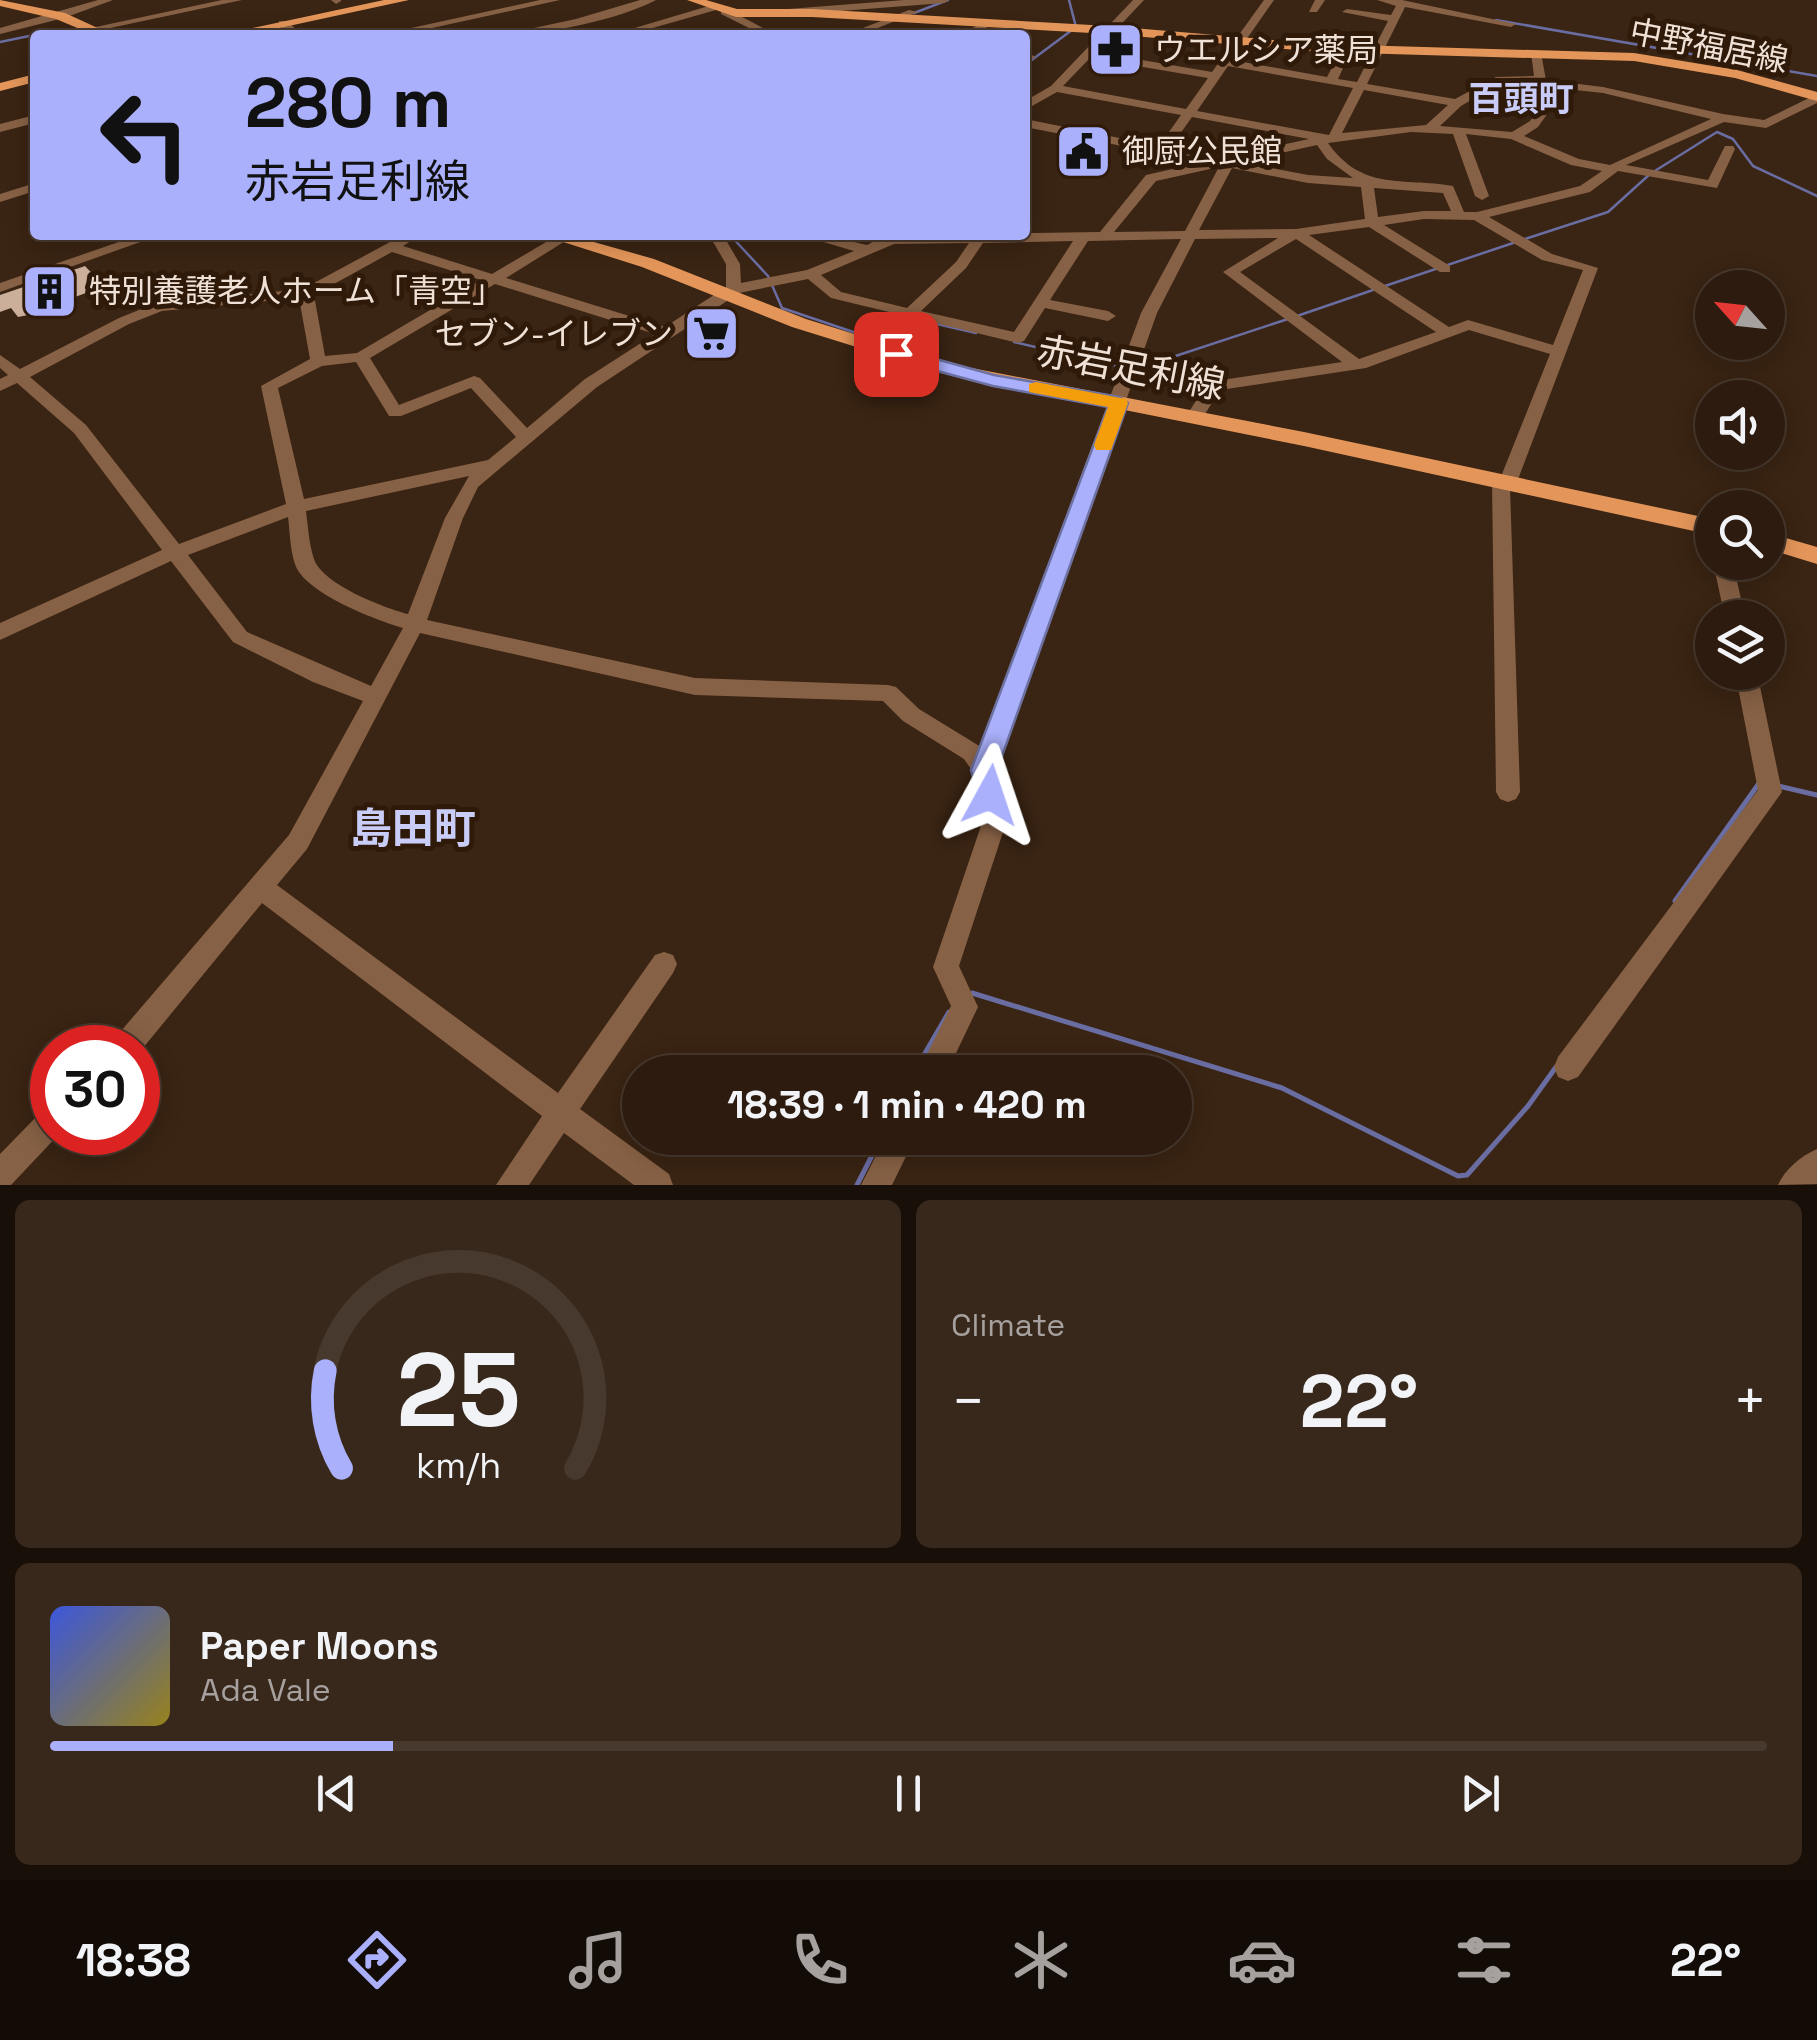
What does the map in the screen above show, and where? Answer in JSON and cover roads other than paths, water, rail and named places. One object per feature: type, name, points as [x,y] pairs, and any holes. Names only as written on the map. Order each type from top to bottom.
[{"type":"main road","points":[[250,30],[403,0]]},
{"type":"main road","name":"中野福居線","points":[[694,0],[719,10],[1109,30],[1346,49],[1634,57],[1718,66],[1814,103]]},
{"type":"main road","points":[[0,2],[60,16],[96,30]]},
{"type":"main road","points":[[0,87],[30,79]]},
{"type":"main road","name":"赤岩足利線","points":[[573,240],[947,369],[1695,523]]},
{"type":"main road","points":[[1785,546],[1817,556]]},
{"type":"street","points":[[0,32],[108,0]]},
{"type":"street","points":[[108,30],[202,3],[237,0]]},
{"type":"street","points":[[409,30],[468,18],[506,5],[555,0]]},
{"type":"street","points":[[530,30],[561,30],[651,0]]},
{"type":"street","points":[[788,12],[873,2],[942,0]]},
{"type":"street","points":[[864,30],[942,0]]},
{"type":"street","points":[[1030,103],[1056,88],[1139,0]]},
{"type":"street","points":[[1162,150],[1269,0]]},
{"type":"street","points":[[1382,0],[1511,24]]},
{"type":"street","points":[[1372,221],[1368,182],[1331,156],[1328,139],[1402,4]]},
{"type":"street","points":[[506,5],[540,28]]},
{"type":"street","points":[[633,30],[719,10],[758,30]]},
{"type":"street","points":[[740,30],[756,12]]},
{"type":"street","points":[[1347,12],[1394,19]]},
{"type":"street","points":[[468,18],[482,26]]},
{"type":"street","points":[[283,23],[291,30]]},
{"type":"street","points":[[654,24],[665,30]]},
{"type":"street","points":[[976,30],[989,24]]},
{"type":"street","points":[[1331,80],[1346,49]]},
{"type":"street","points":[[1514,136],[1534,124],[1544,110],[1536,53]]},
{"type":"street","points":[[1087,54],[1214,76]]},
{"type":"street","points":[[1224,62],[1457,102]]},
{"type":"street","points":[[1430,128],[1457,102],[1500,79],[1603,90],[1766,124],[1814,103]]},
{"type":"street","points":[[1056,88],[1328,139]]},
{"type":"street","points":[[1030,239],[1296,233],[1424,214],[1478,216],[1572,194],[1614,168],[1723,118]]},
{"type":"street","points":[[0,128],[30,120]]},
{"type":"street","points":[[1030,124],[1308,179],[1448,190],[1459,216]]},
{"type":"street","points":[[1104,236],[1151,178],[1328,139],[1430,128],[1514,136],[1576,162],[1712,185],[1729,149]]},
{"type":"street","points":[[1458,130],[1482,196]]},
{"type":"street","points":[[984,770],[1149,312],[1224,164]]},
{"type":"street","points":[[0,198],[30,189]]},
{"type":"street","points":[[1478,216],[1547,256],[1591,268],[1504,481],[1508,792]]},
{"type":"street","points":[[1372,221],[1442,267]]},
{"type":"street","points":[[1296,233],[1447,332]]},
{"type":"street","points":[[1296,233],[1230,272],[1357,365]]},
{"type":"street","points":[[811,274],[836,295],[1018,338],[1083,237]]},
{"type":"street","points":[[0,288],[139,240]]},
{"type":"street","points":[[9,381],[159,307],[306,293],[404,240]]},
{"type":"street","points":[[554,240],[361,357],[318,361],[269,386],[305,566],[359,602],[414,626],[553,652],[708,688],[888,693],[911,715],[972,752],[984,770],[995,820],[946,967],[965,1007],[941,1055]]},
{"type":"street","points":[[719,240],[732,264],[729,292]]},
{"type":"street","points":[[828,240],[870,250]]},
{"type":"street","points":[[143,1025],[298,842],[414,626],[460,502],[488,466],[591,384],[729,292],[811,274],[889,240]]},
{"type":"street","points":[[910,313],[950,277],[978,240]]},
{"type":"street","points":[[391,247],[667,333]]},
{"type":"street","points":[[306,293],[318,361]]},
{"type":"street","points":[[1041,302],[1108,316]]},
{"type":"street","points":[[1194,418],[1214,386],[1357,365],[1468,325],[1559,352]]},
{"type":"street","points":[[361,357],[394,412],[474,380],[525,436]]},
{"type":"street","points":[[0,360],[9,381],[80,429],[240,637],[320,676],[376,697]]},
{"type":"street","points":[[0,632],[176,552],[296,507],[488,466]]},
{"type":"street","points":[[1568,1067],[1770,792],[1750,690]]},
{"type":"street","points":[[260,887],[658,1185]]},
{"type":"street","points":[[510,1185],[664,964]]},
{"type":"street","points":[[0,1175],[30,1144]]},
{"type":"street","points":[[876,1185],[891,1155]]},
{"type":"street","points":[[1793,1185],[1817,1164]]},
{"type":"waterway","points":[[914,13],[948,0]]},
{"type":"waterway","points":[[1030,61],[1076,27],[1069,0]]},
{"type":"waterway","points":[[1496,20],[1817,76]]},
{"type":"waterway","points":[[0,42],[30,36]]},
{"type":"waterway","points":[[1525,239],[1608,212],[1650,174],[1717,132],[1733,139],[1753,166],[1817,196]]},
{"type":"waterway","points":[[735,240],[768,276],[782,308],[883,342],[915,319],[976,333]]},
{"type":"waterway","points":[[1382,287],[1516,242]]},
{"type":"waterway","points":[[1297,316],[1373,290]]},
{"type":"waterway","points":[[1136,369],[1288,319]]},
{"type":"waterway","points":[[1014,342],[1122,367]]},
{"type":"waterway","points":[[1675,901],[1760,782]]},
{"type":"waterway","points":[[1778,786],[1817,795]]},
{"type":"waterway","points":[[968,997],[972,993],[1282,1088],[1458,1176],[1467,1175],[1528,1106],[1556,1067]]},
{"type":"waterway","points":[[924,1055],[949,1012]]},
{"type":"waterway","points":[[857,1185],[872,1155]]},
{"type":"place","name":"ウエルシア薬局","points":[[1115,50]]},
{"type":"place","name":"御厨公民館","points":[[1083,151]]},
{"type":"place","name":"特別養護老人ホーム「青空」","points":[[50,291]]},
{"type":"place","name":"セブン-イレブン","points":[[712,334]]},
{"type":"district","name":"百頭町","points":[[1521,99]]},
{"type":"district","name":"島田町","points":[[413,828]]}]
